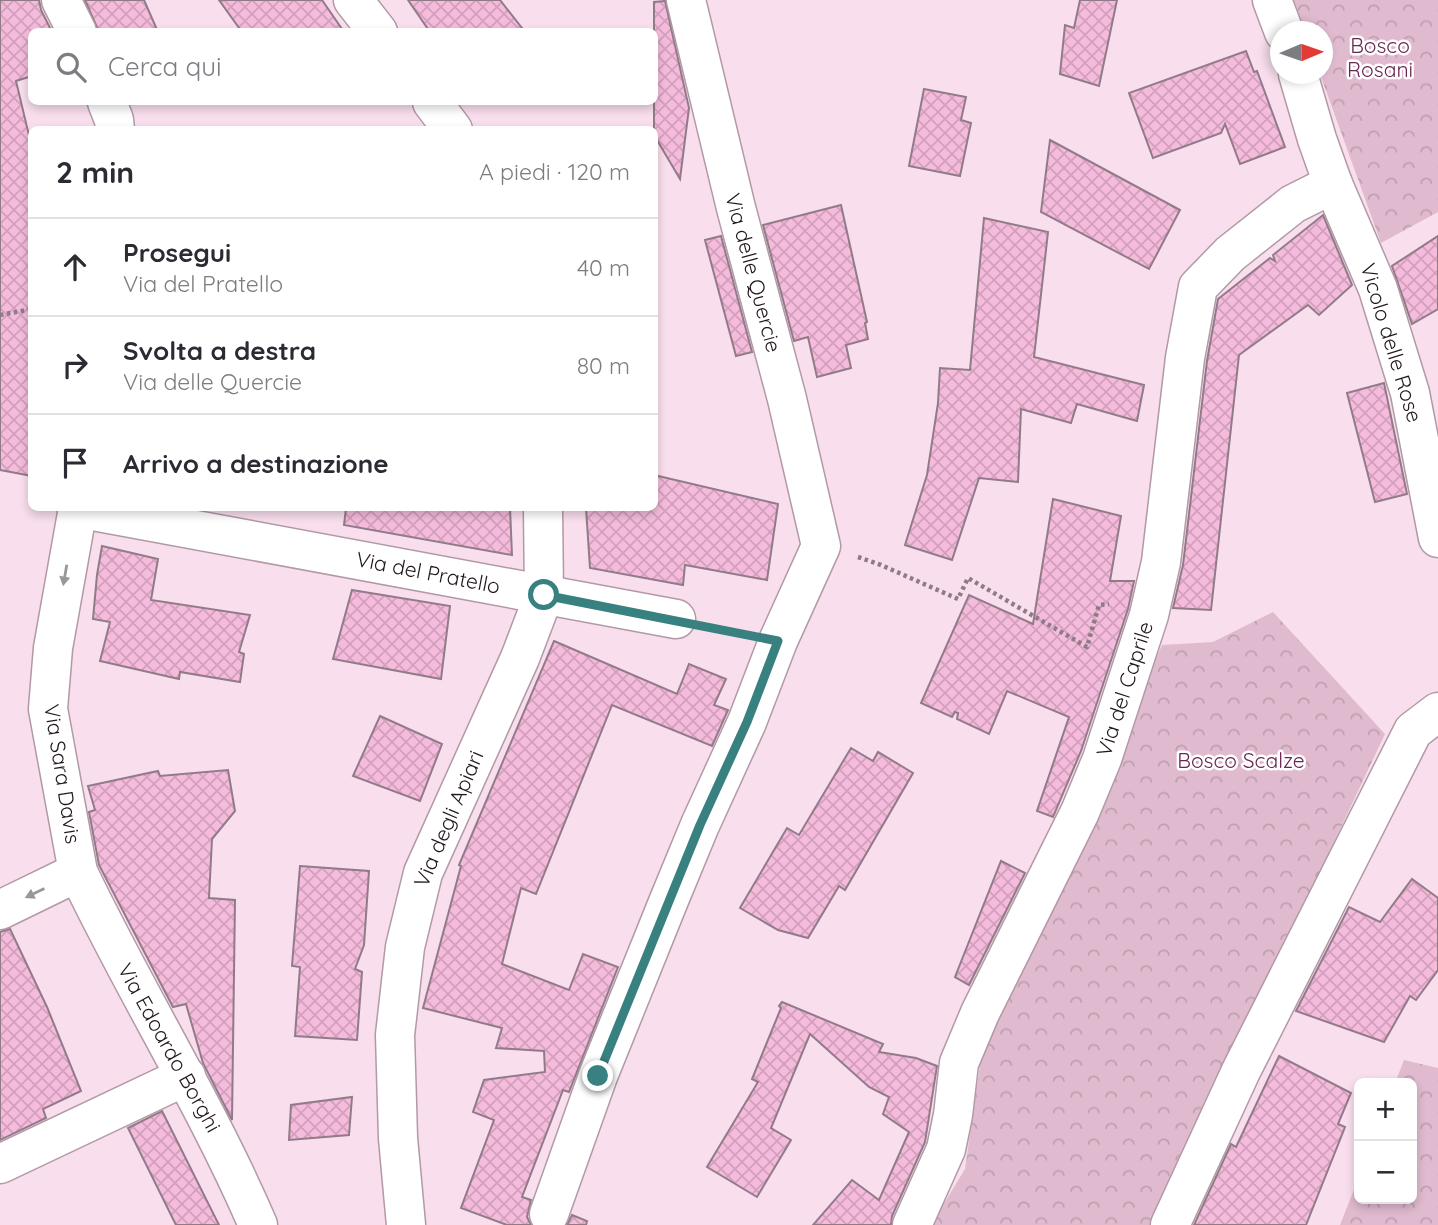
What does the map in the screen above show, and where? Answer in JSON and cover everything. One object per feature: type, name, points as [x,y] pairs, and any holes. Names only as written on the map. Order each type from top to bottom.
[{"type":"street","points":[[61,0],[75,28]]},
{"type":"street","points":[[353,0],[375,28]]},
{"type":"street","name":"Via delle Quercie","points":[[686,0],[736,208],[787,399],[821,545]]},
{"type":"street","points":[[1272,0],[1280,21]]},
{"type":"street","name":"Vicolo delle Rose","points":[[1301,84],[1333,184],[1378,289],[1410,393],[1438,538]]},
{"type":"street","points":[[108,105],[115,126]]},
{"type":"street","points":[[434,105],[450,126]]},
{"type":"street","name":"Via del Caprile","points":[[912,1225],[946,1149],[959,1063],[986,1002],[1080,812],[1102,759],[1149,615],[1161,562],[1185,358],[1198,287],[1230,254],[1293,204],[1333,184]]},
{"type":"street","name":"Via Sara Davis","points":[[0,910],[78,872],[48,709],[53,648],[76,511]]},
{"type":"street","name":"Via del Pratello","points":[[93,511],[676,619]]},
{"type":"street","name":"Via degli Apiari","points":[[406,1225],[398,1138],[395,1035],[405,947],[423,873],[520,658],[544,595],[544,511]]},
{"type":"street","points":[[549,1214],[603,1064],[700,825],[747,722],[778,641],[821,545]]},
{"type":"street","points":[[1170,1225],[1241,1071],[1413,731],[1438,712]]},
{"type":"street","name":"Via Edoardo Borghi","points":[[78,872],[110,940],[186,1076],[237,1175],[258,1225]]},
{"type":"street","points":[[0,1164],[186,1076]]},
{"type":"path","points":[[0,315],[28,311]]},
{"type":"path","points":[[821,545],[881,565],[958,599],[968,578],[1087,647],[1099,604],[1116,604]]},
{"type":"path","points":[[676,619],[778,641]]},
{"type":"green space","name":"Bosco Rosani","points":[[1294,0],[1438,0],[1438,212],[1381,243],[1324,84],[1333,84],[1333,21],[1301,21]]},
{"type":"green space","name":"Bosco Scalze","points":[[1273,612],[1385,734],[1153,1225],[931,1225],[965,1169],[981,1059],[1162,645],[1213,642]]},
{"type":"green space","points":[[1404,1060],[1438,1068],[1438,1225],[1340,1225],[1354,1190],[1354,1204],[1417,1204],[1417,1078],[1397,1078]]},
{"type":"building","points":[[0,0],[39,0],[50,28],[28,28],[28,77],[16,81],[28,131],[28,475],[0,470]]},
{"type":"building","points":[[85,0],[144,0],[156,28],[97,28]]},
{"type":"building","points":[[219,0],[322,0],[341,28],[239,28]]},
{"type":"building","points":[[408,0],[500,0],[522,28],[427,28]]},
{"type":"building","points":[[1080,0],[1117,0],[1099,86],[1060,74],[1065,25],[1074,28]]},
{"type":"building","points":[[665,1],[689,108],[680,179],[658,142],[658,126],[654,126],[654,105],[658,105],[658,28],[654,28],[654,2]]},
{"type":"building","points":[[1246,51],[1254,72],[1257,71],[1285,147],[1240,164],[1225,124],[1221,133],[1153,158],[1129,93]]},
{"type":"building","points":[[924,89],[966,97],[961,120],[971,123],[960,176],[909,166]]},
{"type":"building","points":[[1050,140],[1180,210],[1149,269],[1041,212]]},
{"type":"building","points":[[841,205],[867,322],[868,339],[846,345],[851,368],[817,377],[808,337],[794,341],[763,225]]},
{"type":"building","points":[[1323,215],[1352,285],[1319,315],[1308,305],[1239,355],[1211,610],[1173,608],[1183,565],[1207,361],[1218,299],[1270,258],[1275,261],[1273,255]]},
{"type":"building","points":[[984,218],[1048,232],[1034,357],[1144,385],[1137,421],[1077,404],[1071,423],[1021,409],[1018,482],[979,478],[952,560],[905,545],[927,475],[938,403],[940,368],[970,370]]},
{"type":"building","points":[[721,236],[752,352],[736,356],[705,240]]},
{"type":"building","points":[[1438,236],[1438,309],[1412,324],[1392,266]]},
{"type":"building","points":[[1384,383],[1407,494],[1375,502],[1347,393]]},
{"type":"building","points":[[658,476],[778,504],[767,580],[685,565],[683,585],[590,568],[586,511],[658,511]]},
{"type":"building","points":[[1053,499],[1121,516],[1110,581],[1134,581],[1128,609],[1081,751],[1053,817],[1037,811],[1069,717],[1007,691],[989,734],[957,719],[958,713],[955,712],[952,717],[921,703],[969,595],[1033,624]]},
{"type":"building","points":[[346,511],[510,511],[512,555],[344,525]]},
{"type":"building","points":[[102,546],[158,559],[151,600],[250,615],[239,652],[244,654],[240,682],[180,672],[179,679],[100,661],[110,622],[93,619]]},
{"type":"building","points":[[352,590],[450,606],[441,679],[333,659]]},
{"type":"building","points":[[554,641],[677,694],[689,664],[726,679],[714,705],[728,710],[712,746],[612,705],[536,894],[521,888],[502,964],[569,990],[583,954],[618,967],[569,1092],[563,1090],[522,1197],[531,1200],[527,1217],[531,1225],[507,1225],[461,1208],[494,1120],[473,1112],[484,1080],[545,1072],[544,1051],[496,1048],[502,1028],[423,1008],[461,866],[459,865]]},
{"type":"building","points":[[380,716],[442,744],[420,801],[353,776]]},
{"type":"building","points":[[851,748],[873,761],[878,752],[913,773],[845,890],[839,886],[808,938],[778,930],[740,908],[787,828],[799,835]]},
{"type":"building","points":[[228,770],[235,811],[212,839],[209,898],[235,900],[232,1120],[203,1063],[186,1004],[173,1007],[99,865],[89,812],[95,810],[88,786],[158,771],[160,776]]},
{"type":"building","points":[[1001,861],[1025,873],[969,985],[955,977]]},
{"type":"building","points":[[300,866],[369,871],[364,945],[355,969],[362,972],[357,1040],[295,1036],[300,967],[292,966]]},
{"type":"building","points":[[1412,879],[1438,898],[1438,970],[1416,1000],[1410,996],[1384,1042],[1296,1011],[1349,907],[1380,922]]},
{"type":"building","points":[[10,929],[47,1007],[81,1091],[43,1109],[46,1118],[0,1140],[0,932]]},
{"type":"building","points":[[782,1002],[883,1044],[879,1052],[916,1058],[937,1066],[925,1142],[892,1216],[891,1225],[813,1225],[852,1180],[879,1200],[909,1132],[883,1114],[889,1097],[869,1087],[810,1034],[771,1128],[791,1140],[757,1197],[707,1167],[758,1082],[752,1079]]},
{"type":"building","points":[[1279,1056],[1351,1093],[1338,1124],[1345,1127],[1306,1225],[1194,1225],[1231,1144],[1236,1147]]},
{"type":"building","points":[[352,1097],[349,1135],[289,1140],[291,1105]]},
{"type":"building","points":[[162,1111],[219,1225],[176,1225],[128,1128]]},
{"type":"building","points":[[572,1215],[587,1221],[586,1225],[567,1225]]},
{"type":"route","points":[[544,595],[778,641],[747,722],[700,825],[598,1076]]}]
